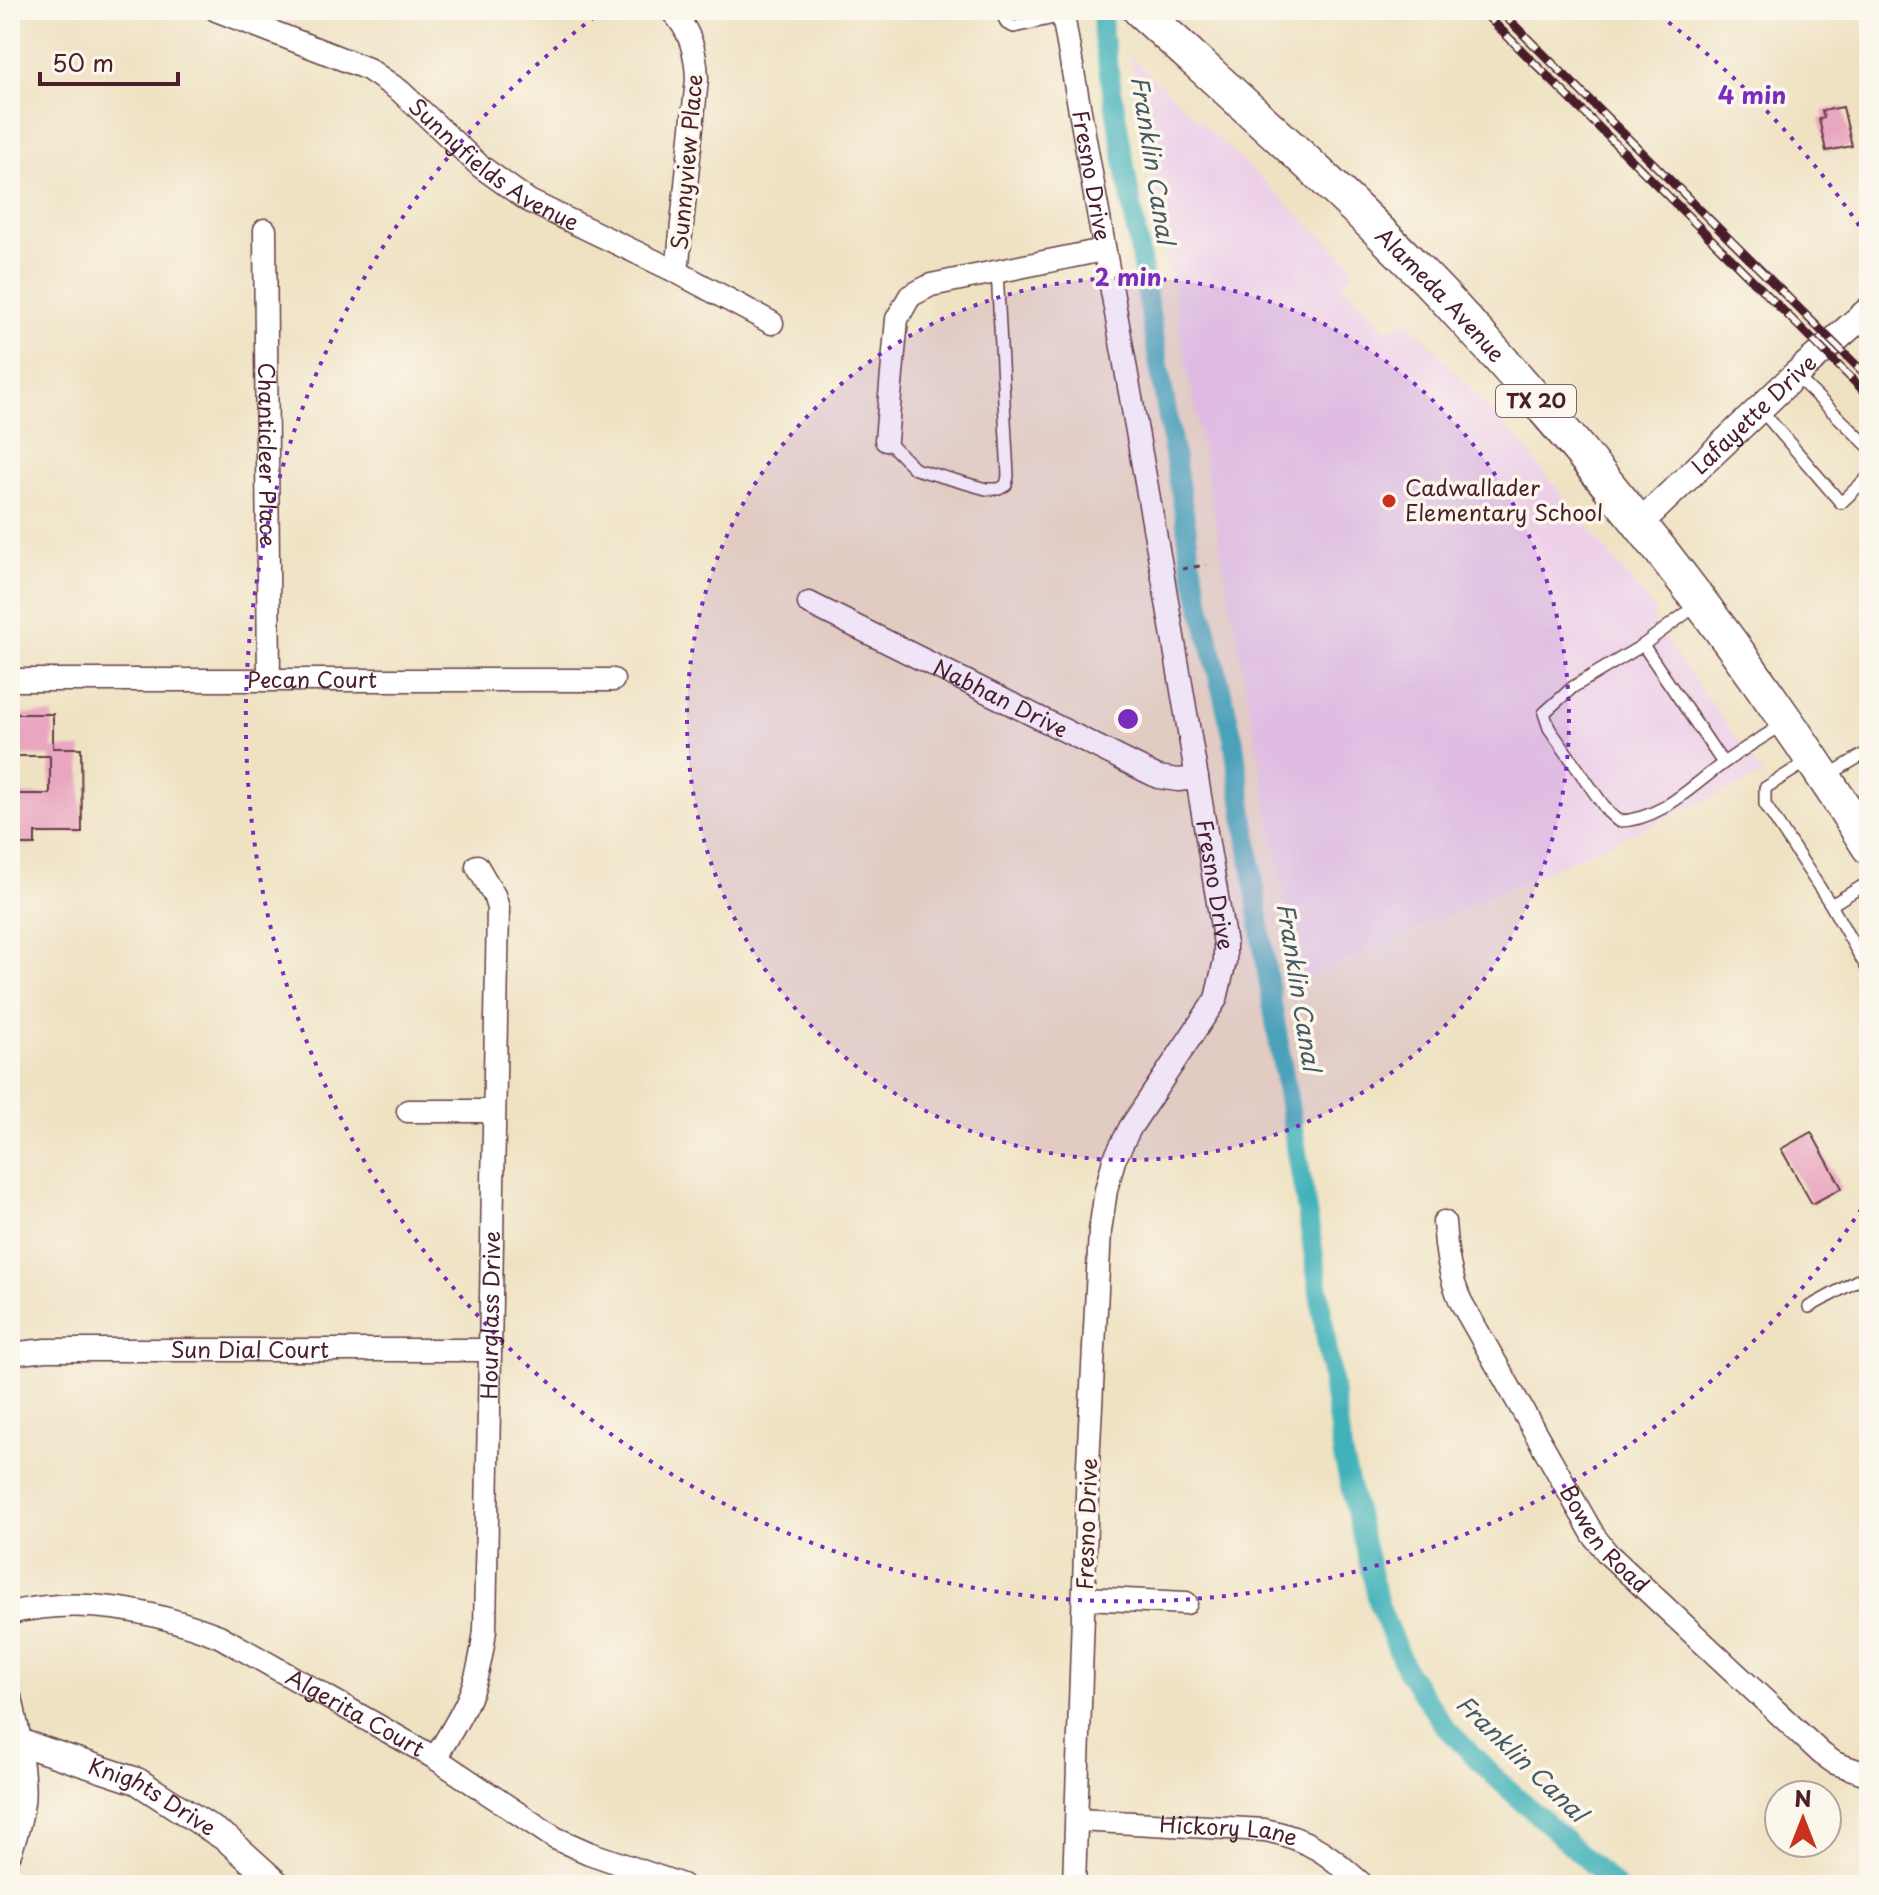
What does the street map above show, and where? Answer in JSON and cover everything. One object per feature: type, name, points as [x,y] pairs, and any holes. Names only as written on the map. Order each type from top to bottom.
[{"type":"main road","name":"Alameda Avenue","points":[[1140,10],[1297,154],[1443,297],[1641,522],[1787,722],[1869,847]]},
{"type":"street","name":"Sunnyfields Avenue","points":[[216,10],[368,69],[400,91],[480,166],[529,201],[677,272],[772,323]]},
{"type":"street","name":"Sunnyview Place","points":[[671,10],[691,38],[697,79],[677,272]]},
{"type":"street","name":"Fresno Drive","points":[[1062,13],[1225,944],[1225,961],[1216,999],[1130,1128],[1114,1160],[1106,1190],[1099,1246],[1074,1885]]},
{"type":"street","name":"Chanticleer Place","points":[[265,230],[269,678]]},
{"type":"street","points":[[886,440],[895,328],[905,302],[915,292],[931,285],[1103,250]]},
{"type":"street","name":"Lafayette Drive","points":[[1641,522],[1795,375],[1869,310]]},
{"type":"street","name":"Nabhan Drive","points":[[809,603],[1158,777],[1178,780],[1197,778]]},
{"type":"street","name":"Pecan Court","points":[[10,680],[613,680]]},
{"type":"street","name":"Hourglass Drive","points":[[435,1758],[465,1711],[481,1661],[485,1630],[498,908],[477,866]]},
{"type":"street","points":[[408,1111],[494,1111]]},
{"type":"street","name":"Bowen Road","points":[[1444,1222],[1446,1253],[1461,1302],[1601,1544],[1822,1754],[1835,1763],[1869,1775]]},
{"type":"street","name":"Sun Dial Court","points":[[10,1354],[46,1350],[490,1350]]},
{"type":"street","points":[[1085,1598],[1186,1603]]},
{"type":"street","name":"Algerita Court","points":[[10,1613],[64,1605],[137,1610],[219,1636],[435,1758],[555,1838],[682,1885]]},
{"type":"street","points":[[10,1702],[14,1740],[25,1776],[24,1805],[10,1853]]},
{"type":"street","name":"Knights Drive","points":[[14,1740],[137,1781],[227,1839],[278,1885]]},
{"type":"street","name":"Hickory Lane","points":[[1077,1820],[1265,1830],[1289,1834],[1321,1849],[1363,1885]]},
{"type":"lane","points":[[1000,10],[1007,24],[1014,27],[1062,13]]},
{"type":"lane","points":[[886,440],[915,469],[986,489],[994,490],[1006,485],[997,271]]},
{"type":"lane","points":[[1795,375],[1869,447]]},
{"type":"lane","points":[[1760,409],[1841,503],[1869,476]]},
{"type":"lane","points":[[1701,602],[1643,645],[1573,687],[1544,713],[1549,728],[1608,812],[1618,821],[1635,821],[1657,812],[1723,763],[1787,722]]},
{"type":"lane","points":[[1643,645],[1723,763]]},
{"type":"lane","points":[[1869,751],[1765,788],[1765,804],[1831,905],[1869,972]]},
{"type":"lane","points":[[1831,905],[1869,882]]},
{"type":"lane","points":[[1809,1307],[1869,1274]]},
{"type":"path","points":[[1176,570],[1206,565]]},
{"type":"shaded area","name":"Cadwallader Elementary School","points":[[1130,56],[1354,266],[1354,272],[1342,285],[1389,331],[1406,318],[1519,441],[1656,612],[1654,624],[1763,775],[1300,981]]},
{"type":"building","points":[[1843,107],[1852,146],[1826,151],[1819,119],[1824,118],[1822,111]]},
{"type":"building","points":[[10,714],[53,714],[53,748],[81,748],[82,833],[35,833],[35,845],[10,845],[10,794],[50,794],[50,756],[10,756]]},
{"type":"building","points":[[1811,1132],[1842,1188],[1812,1204],[1781,1149]]},
{"type":"waterway","name":"Franklin Canal","points":[[1102,10],[1103,37],[1190,559],[1233,738],[1343,1457],[1379,1605],[1406,1670],[1445,1727],[1494,1776],[1615,1885]]},
{"type":"railway","points":[[1481,10],[1869,396]]},
{"type":"railway","points":[[1499,10],[1869,378]]},
{"type":"place","name":"Cadwallader Elementary School","points":[[1389,501]]}]
